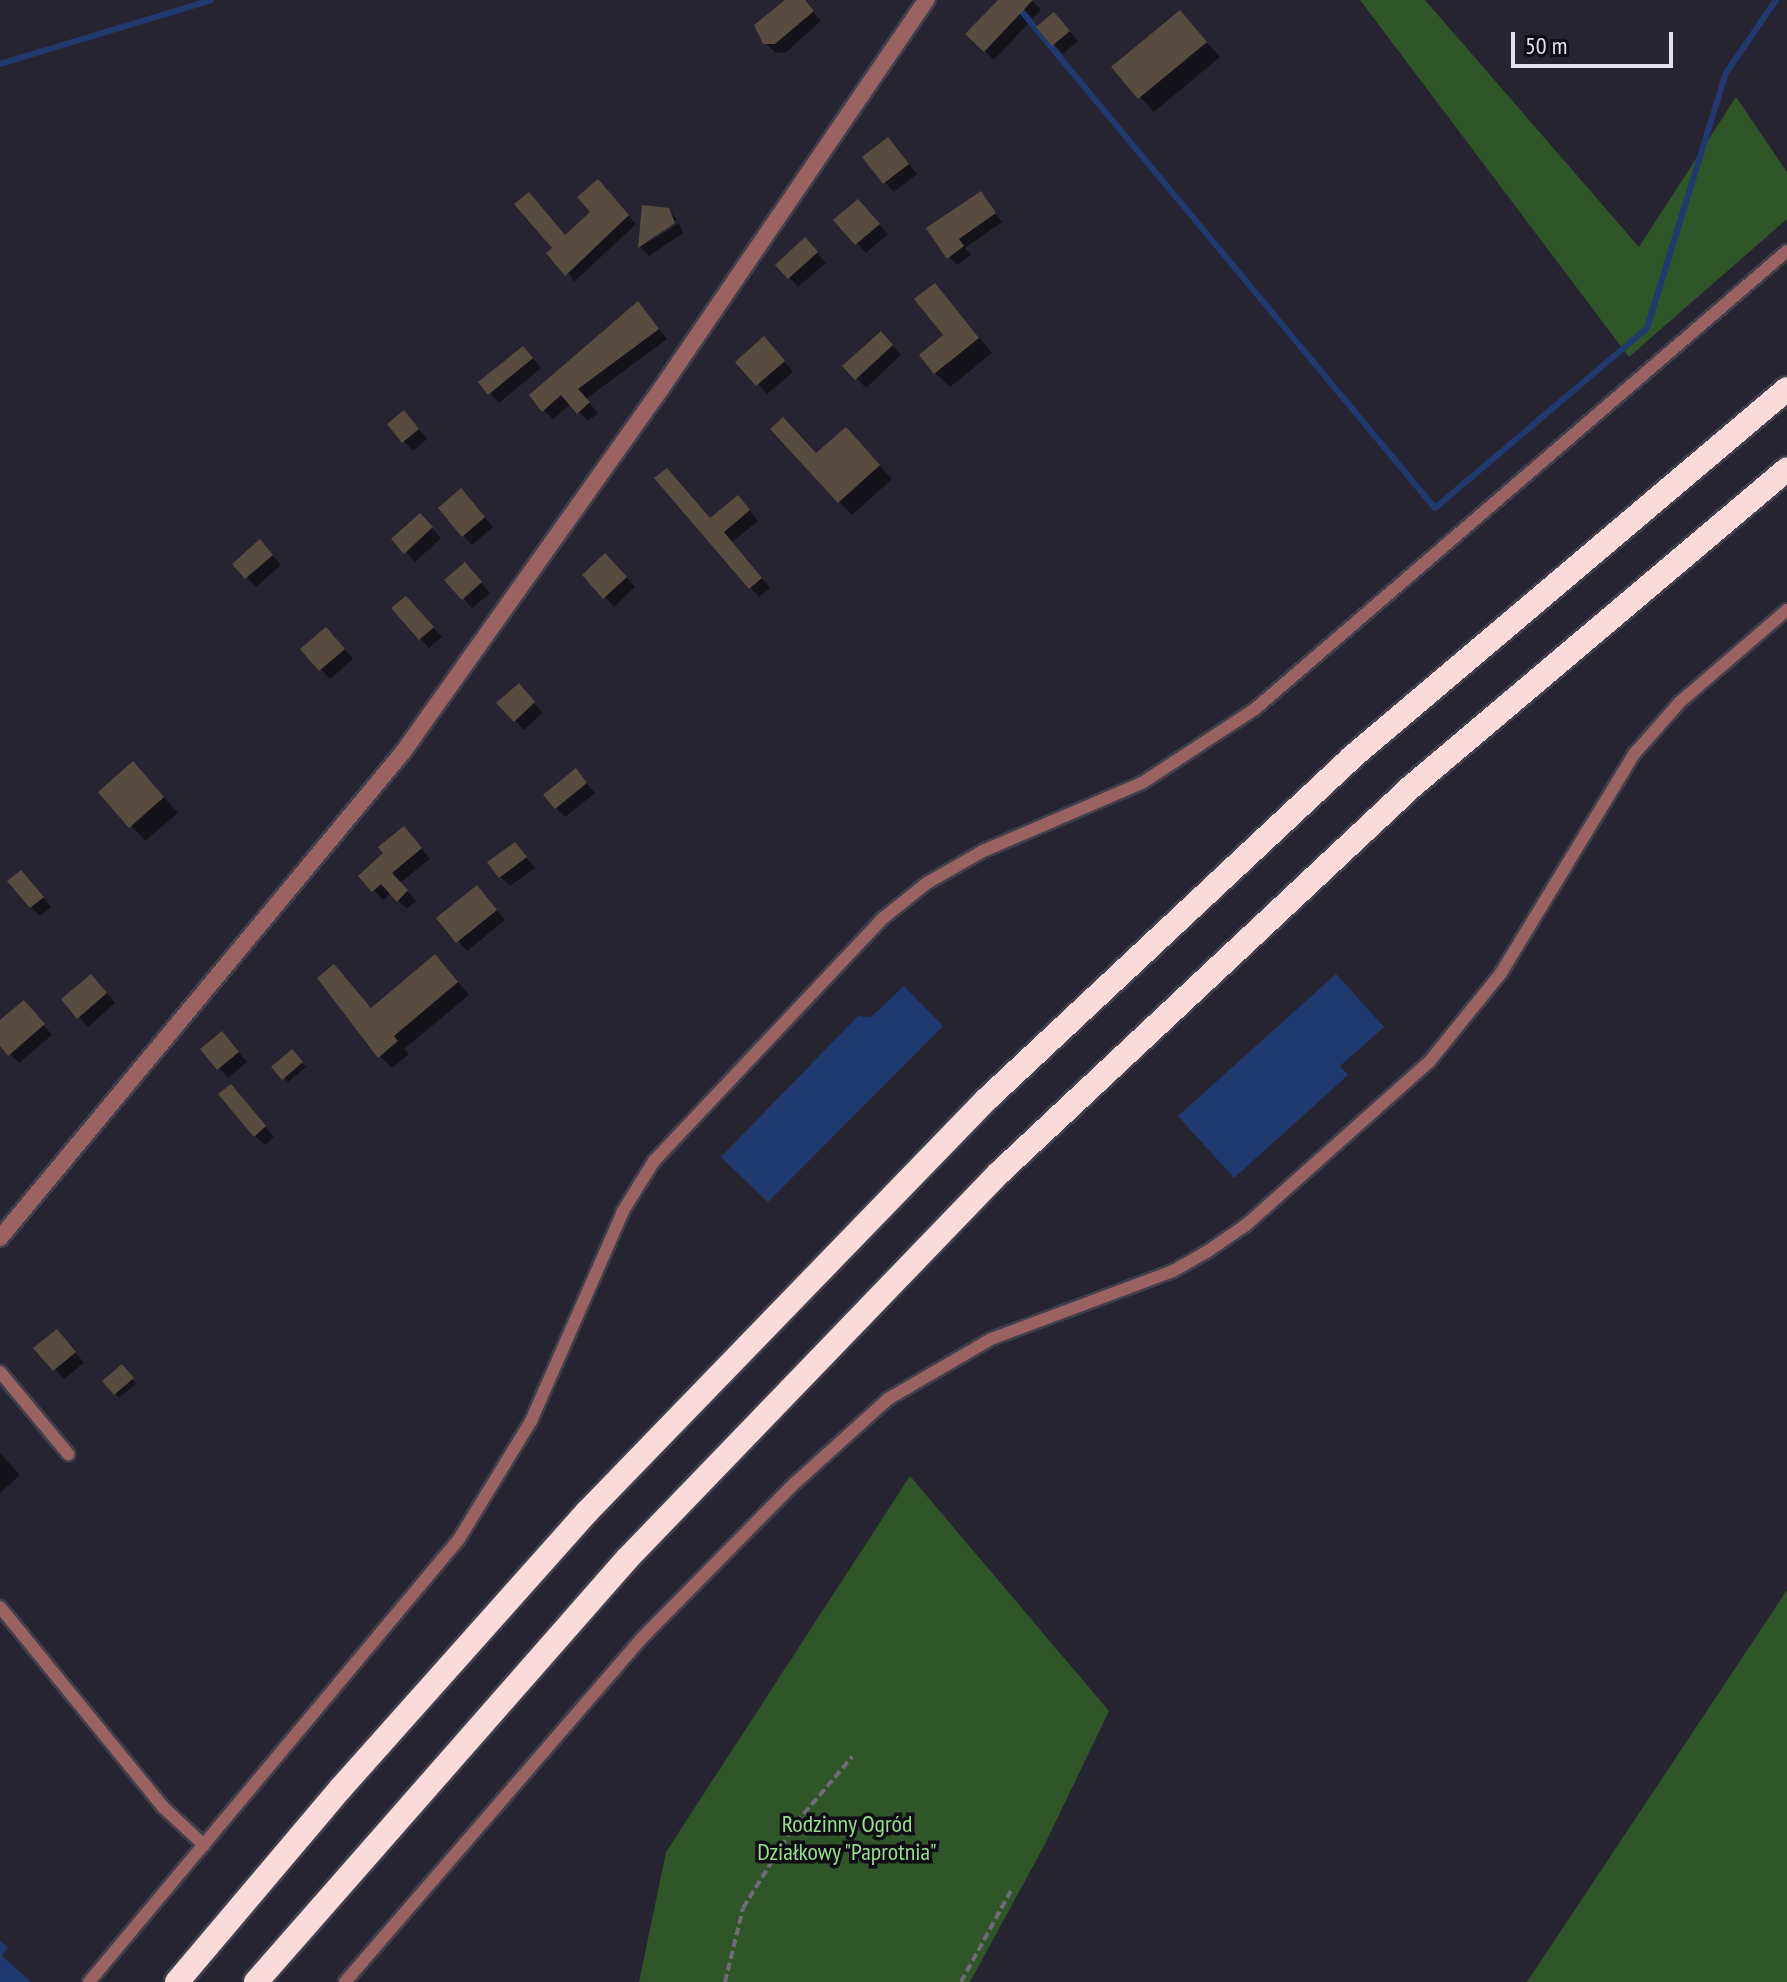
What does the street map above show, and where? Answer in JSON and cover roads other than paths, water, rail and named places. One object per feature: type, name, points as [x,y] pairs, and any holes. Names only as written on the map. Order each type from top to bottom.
[{"type":"highway","points":[[177,1982],[352,1776],[587,1512],[987,1099],[1351,758],[1787,389]]},
{"type":"highway","points":[[256,1982],[638,1548],[999,1173],[1411,787],[1787,469]]},
{"type":"street","points":[[0,1238],[403,752],[652,402],[926,0]]},
{"type":"lane","points":[[89,1982],[459,1539],[531,1421],[592,1275],[654,1161],[882,919],[927,883],[983,851],[1142,783],[1255,709],[1787,251]]},
{"type":"lane","points":[[345,1982],[641,1639],[795,1483],[888,1399],[991,1339],[1173,1271],[1208,1251],[1246,1225],[1429,1062],[1501,973],[1635,753],[1680,702],[1787,610]]},
{"type":"lane","points":[[0,1372],[68,1454]]},
{"type":"lane","points":[[0,1607],[163,1807],[204,1845]]},
{"type":"water","points":[[1336,974],[1384,1027],[1340,1066],[1348,1075],[1234,1178],[1178,1116]]},
{"type":"water","points":[[904,986],[943,1026],[768,1202],[721,1157],[858,1016],[871,1017]]},
{"type":"water","points":[[0,1941],[8,1947],[2,1956],[31,1982],[0,1982]]},
{"type":"waterway","points":[[0,64],[212,0]]},
{"type":"waterway","points":[[1012,0],[1435,508],[1647,328],[1726,73],[1776,0]]},
{"type":"park label","name":"Rodzinny Ogród Działkowy \"Paprotnia\"","points":[[847,1838]]}]
